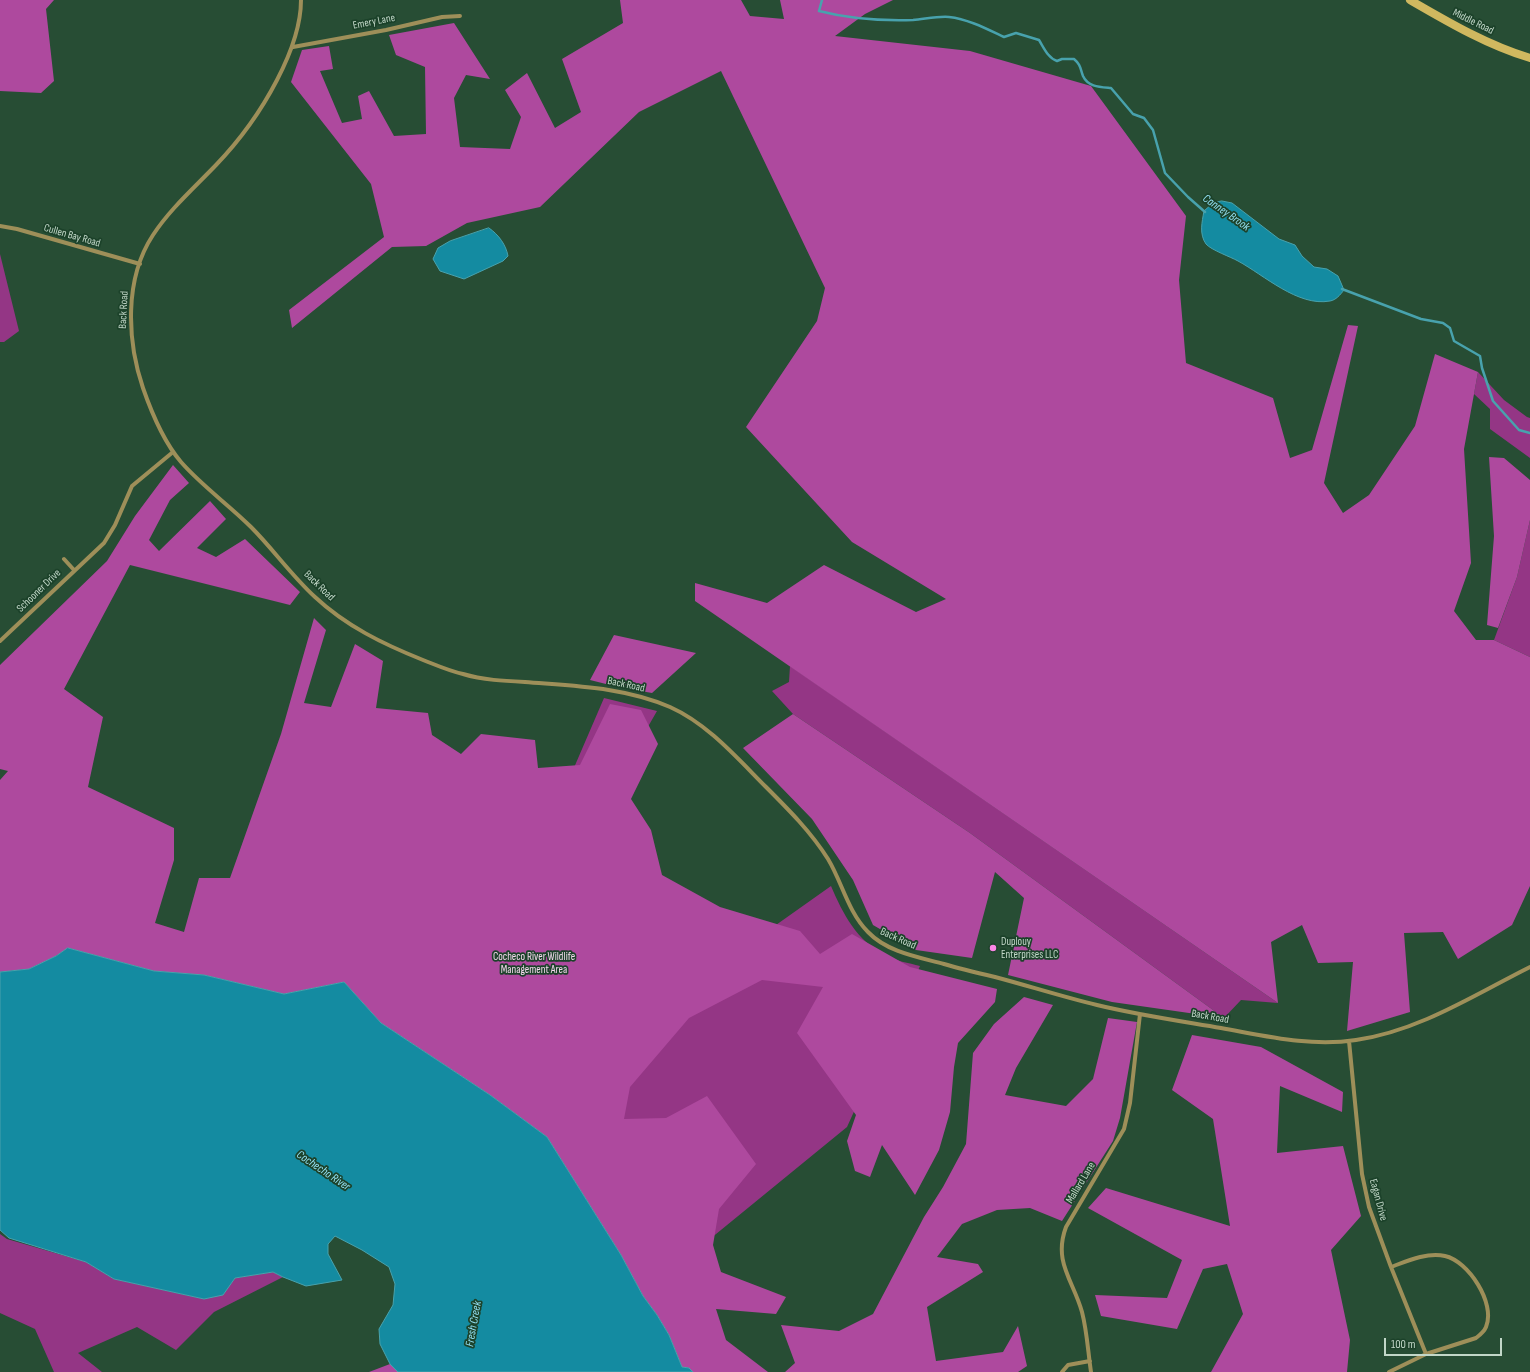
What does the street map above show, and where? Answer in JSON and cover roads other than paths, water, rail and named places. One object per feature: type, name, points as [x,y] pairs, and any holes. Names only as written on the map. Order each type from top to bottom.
[{"type":"street","name":"Back Road","points":[[300,0],[301,9],[298,27],[292,47],[278,78],[254,118],[229,151],[167,216],[145,249],[135,284],[131,311],[131,328],[142,384],[154,419],[173,452],[191,472],[246,522],[312,595],[334,613],[370,637],[461,674],[496,680],[570,685],[607,690],[653,701],[672,708],[690,718],[707,730],[739,760],[805,827],[837,874],[855,916],[872,937],[884,945],[917,957],[1096,1005],[1309,1043],[1349,1041],[1381,1035],[1427,1019],[1530,967]]},
{"type":"street","name":"Middle Road","points":[[1410,0],[1484,40],[1530,58]]},
{"type":"street","name":"Emery Lane","points":[[292,47],[386,30],[442,17],[460,16]]},
{"type":"street","name":"Cullen Bay Road","points":[[0,226],[17,229],[140,264]]},
{"type":"street","name":"Schooner Drive","points":[[0,641],[104,543],[110,534],[132,486],[173,452]]},
{"type":"street","name":"Schooner Drive","points":[[64,559],[74,570]]},
{"type":"street","name":"Mallard Lane","points":[[1091,1372],[1081,1310],[1064,1265],[1061,1244],[1068,1222],[1124,1129],[1130,1103],[1140,1014]]},
{"type":"street","name":"Eagan Drive","points":[[1349,1041],[1365,1194],[1390,1267],[1426,1354]]},
{"type":"street","points":[[1389,1372],[1426,1354],[1476,1338],[1486,1327],[1488,1320],[1484,1300],[1476,1281],[1470,1272],[1455,1259],[1444,1256],[1423,1256],[1390,1267]]},
{"type":"street","points":[[1062,1372],[1068,1365],[1090,1361]]},
{"type":"water","points":[[1222,201],[1232,203],[1279,239],[1295,245],[1302,256],[1314,267],[1327,269],[1338,276],[1344,290],[1336,298],[1330,301],[1318,302],[1294,295],[1238,261],[1216,251],[1206,244],[1202,236],[1204,211],[1213,203]]},
{"type":"water","points":[[489,228],[499,237],[506,248],[508,256],[503,261],[464,279],[440,271],[433,259],[438,248],[450,241]]},
{"type":"water","points":[[68,948],[154,971],[204,975],[284,994],[344,982],[381,1023],[490,1095],[547,1137],[621,1255],[643,1296],[669,1335],[682,1367],[689,1368],[693,1372],[398,1372],[390,1364],[380,1344],[379,1329],[393,1305],[395,1284],[389,1267],[362,1250],[335,1236],[328,1244],[328,1254],[342,1280],[306,1286],[273,1272],[235,1278],[223,1295],[204,1299],[114,1279],[86,1262],[9,1238],[0,1230],[0,972],[29,969],[56,956]]},
{"type":"waterway","name":"Canney Brook","points":[[822,0],[819,11],[854,18],[877,20],[913,20],[940,17],[956,18],[977,25],[1004,37],[1016,33],[1039,40],[1054,60],[1074,59],[1079,65],[1085,80],[1095,86],[1111,88],[1133,114],[1144,118],[1153,130],[1165,173],[1205,212]]},
{"type":"waterway","name":"Canney Brook","points":[[1342,289],[1421,319],[1443,323],[1450,328],[1454,341],[1480,356],[1482,368],[1493,401],[1519,430],[1530,433]]},
{"type":"place","name":"Duplouy Enterprises LLC","points":[[993,948]]},
{"type":"park label","name":"Cocheco River Wildlife Management Area","points":[[534,963]]},
{"type":"water label","name":"Cochecho River","points":[[323,1171]]},
{"type":"water label","name":"Fresh Creek","points":[[474,1324]]}]
